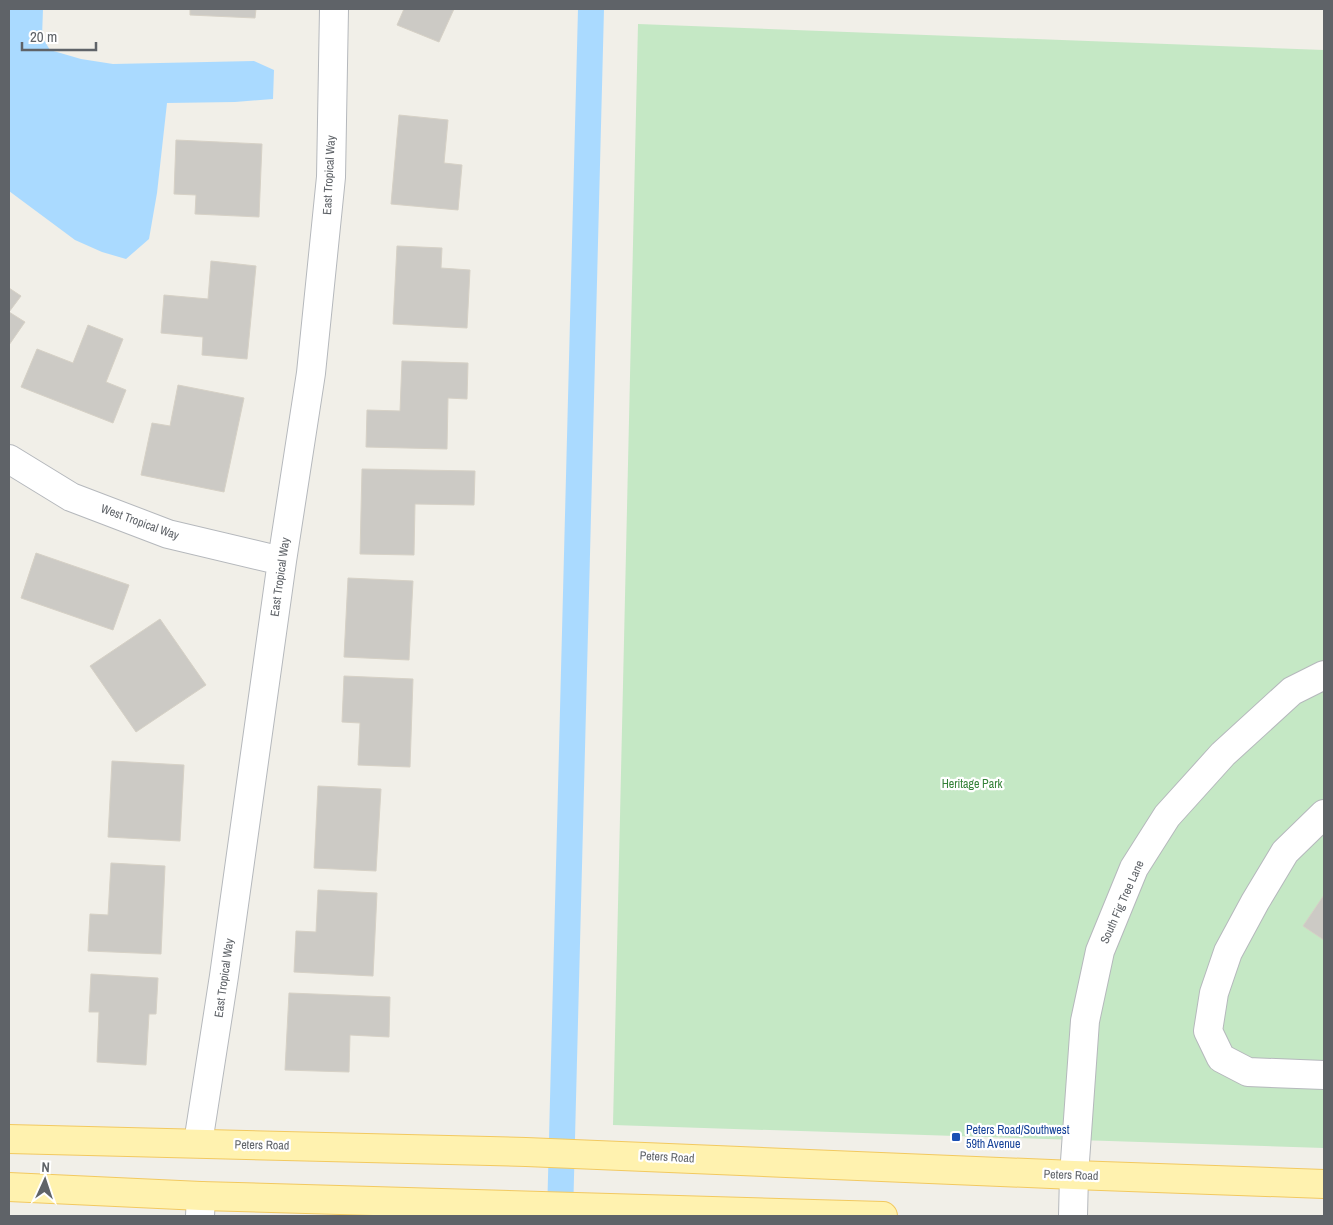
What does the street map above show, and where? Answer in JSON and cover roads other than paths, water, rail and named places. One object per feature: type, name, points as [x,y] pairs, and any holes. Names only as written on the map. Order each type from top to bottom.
[{"type":"main road","name":"Peters Road","points":[[9,1139],[616,1155],[1324,1184]]},
{"type":"main road","points":[[9,1187],[201,1206],[524,1205],[882,1216]]},
{"type":"street","name":"East Tropical Way","points":[[198,1143],[224,976],[282,561],[312,373],[331,177],[334,9]]},
{"type":"street","name":"West Tropical Way","points":[[9,459],[71,497],[168,534],[282,561]]},
{"type":"street","name":"South Fig Tree Lane","points":[[1073,1216],[1074,1175],[1085,1021],[1100,952],[1134,868],[1168,816],[1223,754],[1292,691],[1324,675]]},
{"type":"street","points":[[1324,814],[1285,852],[1228,952],[1214,993],[1208,1031],[1221,1058],[1248,1072],[1324,1075]]},
{"type":"water","points":[[9,9],[43,9],[42,37],[50,50],[81,59],[113,64],[254,61],[274,70],[273,99],[235,102],[167,103],[157,193],[149,239],[126,259],[102,252],[75,240],[9,191]]},
{"type":"waterway","points":[[560,1216],[591,9]]},
{"type":"place","name":"Peters Road/Southwest 59th Avenue","points":[[956,1137]]},
{"type":"park label","name":"Heritage Park","points":[[972,784]]}]
